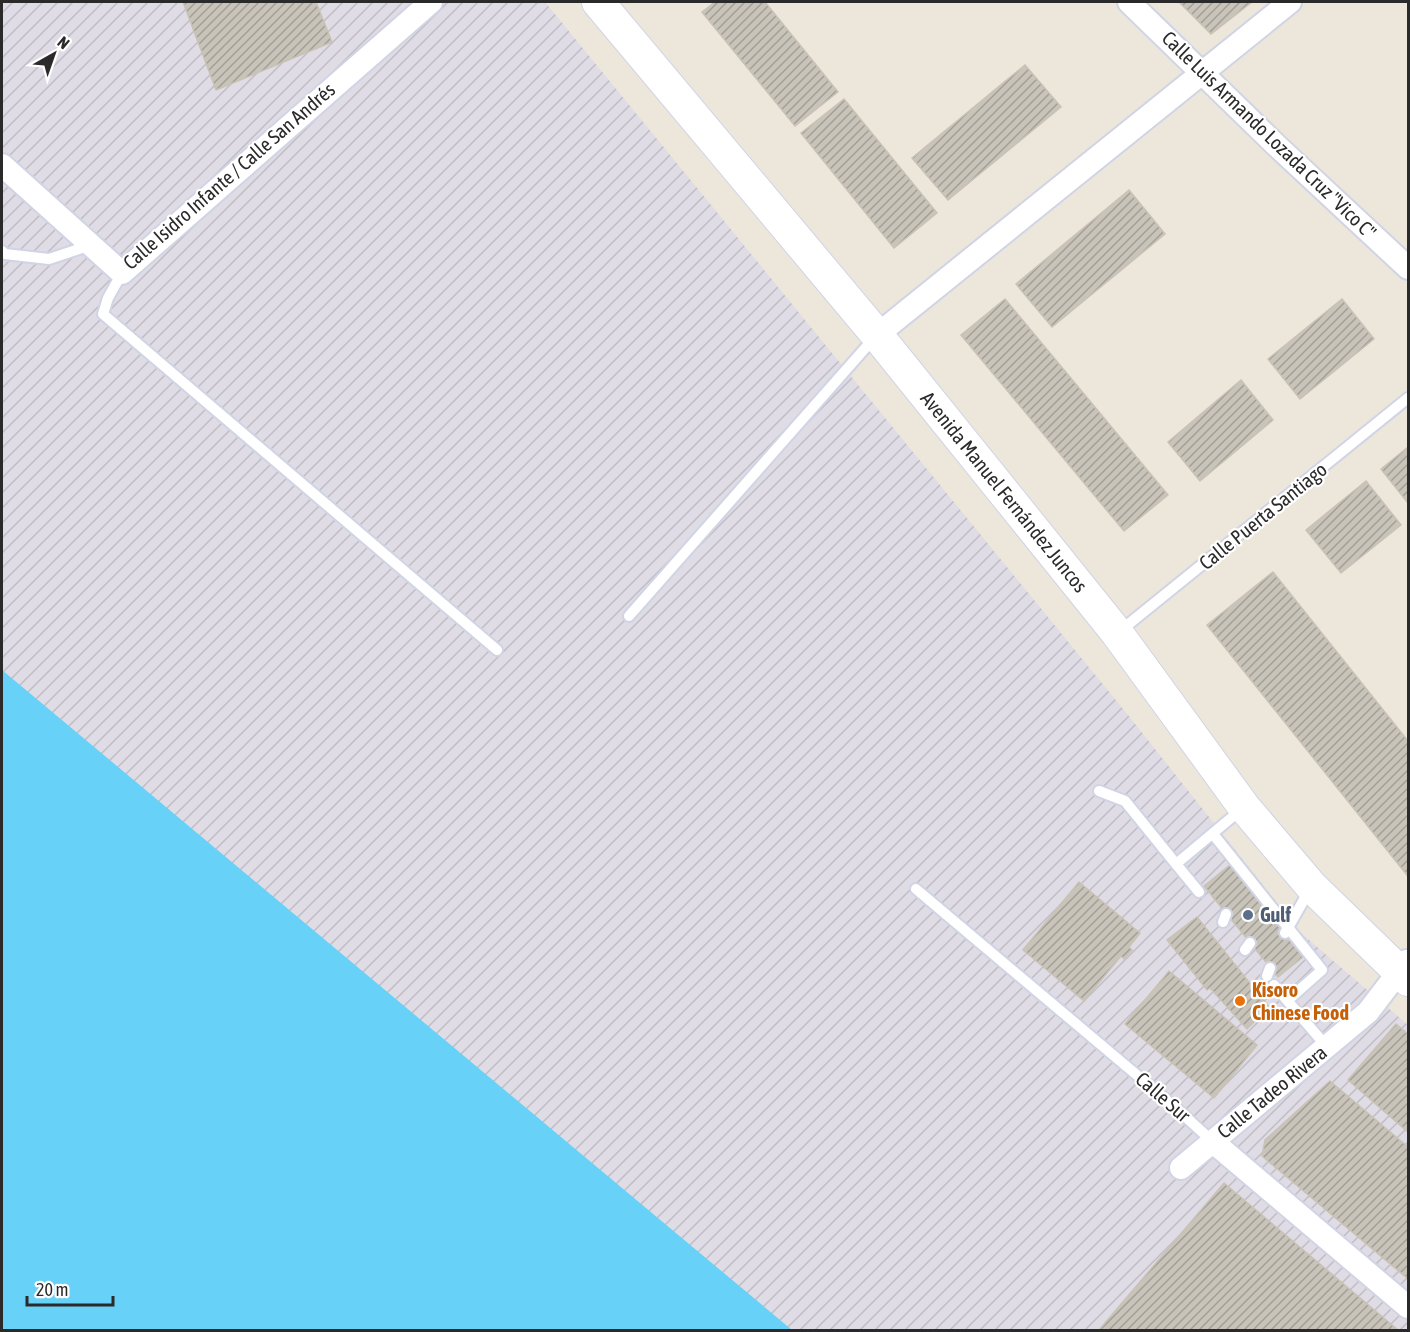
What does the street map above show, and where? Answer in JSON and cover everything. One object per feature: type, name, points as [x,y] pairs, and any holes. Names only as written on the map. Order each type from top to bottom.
[{"type":"main road","name":"Avenida Manuel Fernández Juncos","points":[[598,2],[878,335],[1117,633],[1244,807],[1312,886],[1405,970]]},
{"type":"street","name":"Calle Isidro Infante / Calle San Andrés","points":[[2,165],[122,273],[431,2]]},
{"type":"street","name":"Calle Luis Armando Lozada Cruz \"Vico C\"","points":[[1129,2],[1408,268]]},
{"type":"street","points":[[878,335],[1290,2]]},
{"type":"street","name":"Calle Tadeo Rivera","points":[[1181,1168],[1368,1012],[1405,970]]},
{"type":"street","name":"Calle Sur","points":[[1212,1141],[1408,1307]]},
{"type":"lane","points":[[2,251],[5,254],[49,259],[91,245]]},
{"type":"lane","points":[[122,273],[108,298],[103,314],[497,650]]},
{"type":"lane","points":[[629,616],[878,335]]},
{"type":"lane","name":"Calle Puerta Santiago","points":[[1117,633],[1408,398]]},
{"type":"lane","points":[[1099,791],[1125,801],[1199,892]]},
{"type":"lane","points":[[1176,864],[1244,807]]},
{"type":"lane","points":[[1213,834],[1268,908],[1323,970],[1288,1000]]},
{"type":"lane","points":[[1286,930],[1312,886]]},
{"type":"lane","name":"Calle Sur","points":[[916,889],[1212,1141]]},
{"type":"lane","points":[[1270,976],[1327,1047]]},
{"type":"shaded area","points":[[2,2],[545,2],[1128,715],[1302,934],[1408,1025],[1408,1330],[781,1330],[2,672]]},
{"type":"water","points":[[2,670],[792,1330],[2,1330]]},
{"type":"building","points":[[183,2],[316,2],[332,42],[216,90]]},
{"type":"building","points":[[715,2],[765,2],[838,92],[795,126],[702,12]]},
{"type":"building","points":[[1179,2],[1252,2],[1211,34]]},
{"type":"building","points":[[1025,65],[1061,107],[948,200],[912,158]]},
{"type":"building","points":[[844,99],[937,213],[894,248],[801,133]]},
{"type":"building","points":[[1129,190],[1165,234],[1052,327],[1016,284]]},
{"type":"building","points":[[1005,299],[1168,495],[1124,531],[961,335]]},
{"type":"building","points":[[1342,299],[1374,339],[1300,399],[1268,359]]},
{"type":"building","points":[[1241,380],[1273,420],[1200,481],[1168,442]]},
{"type":"building","points":[[1408,447],[1408,503],[1381,469]]},
{"type":"building","points":[[1366,481],[1401,525],[1341,573],[1306,530]]},
{"type":"building","points":[[1273,572],[1408,741],[1407,875],[1207,625]]},
{"type":"building","points":[[1230,865],[1303,957],[1278,977],[1204,886]]},
{"type":"building","points":[[1079,882],[1140,933],[1129,947],[1132,950],[1124,959],[1121,956],[1084,1001],[1023,950]]},
{"type":"building","points":[[1197,917],[1269,1007],[1247,1029],[1210,988],[1207,990],[1167,940]]},
{"type":"building","points":[[1169,971],[1257,1045],[1214,1098],[1125,1024]]},
{"type":"building","points":[[1396,1024],[1408,1034],[1408,1132],[1348,1080]]},
{"type":"building","points":[[1330,1081],[1408,1147],[1408,1279],[1262,1156],[1265,1140]]},
{"type":"building","points":[[1224,1183],[1398,1330],[1099,1330]]},
{"type":"place","name":"Gulf","points":[[1248,915]]},
{"type":"place","name":"Kisoro Chinese Food","points":[[1240,1001]]}]
